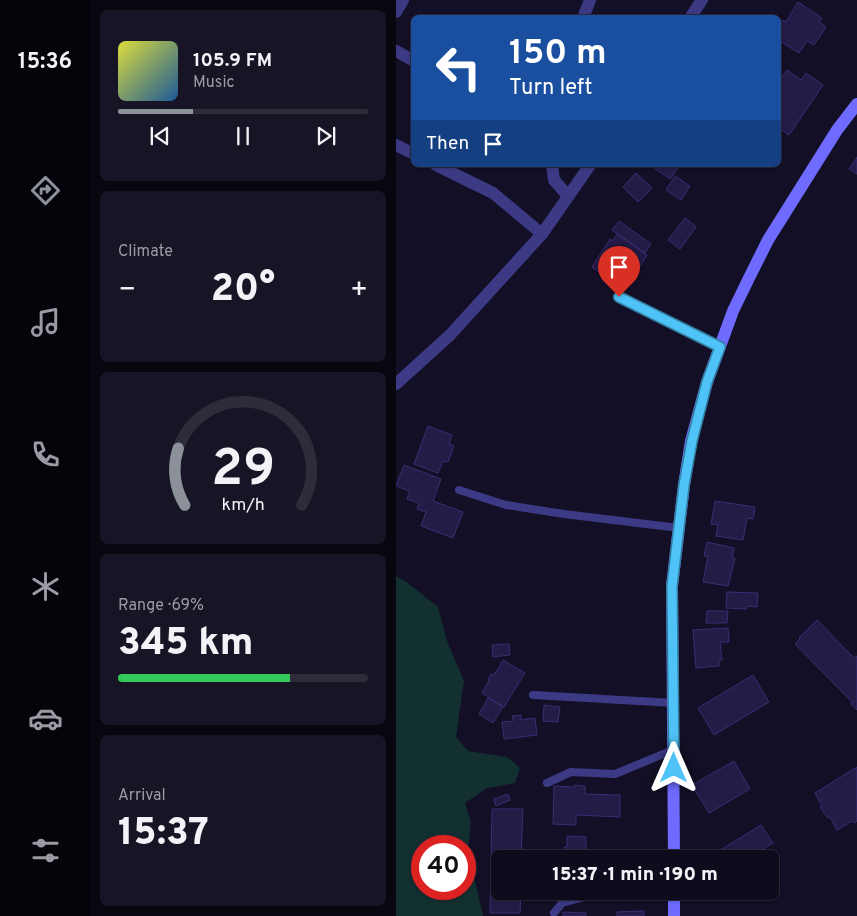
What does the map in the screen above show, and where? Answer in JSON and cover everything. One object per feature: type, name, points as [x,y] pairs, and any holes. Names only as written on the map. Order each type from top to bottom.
[{"type":"street","points":[[396,12],[403,0]]},
{"type":"street","points":[[584,15],[590,0]]},
{"type":"street","points":[[692,15],[702,0]]},
{"type":"street","points":[[396,51],[411,59]]},
{"type":"street","points":[[674,850],[672,586],[692,441],[707,382],[720,347],[734,311],[768,240],[837,130],[857,104]]},
{"type":"street","points":[[396,145],[411,152]]},
{"type":"street","points":[[440,167],[492,193],[542,234]]},
{"type":"street","points":[[552,167],[554,180],[568,196]]},
{"type":"street","points":[[396,384],[450,335],[542,234],[589,167]]},
{"type":"street","points":[[674,900],[674,916]]},
{"type":"lane","points":[[619,297],[720,347]]},
{"type":"lane","points":[[459,490],[506,505],[679,528]]},
{"type":"lane","points":[[533,695],[674,703]]},
{"type":"lane","points":[[547,783],[571,772],[615,774],[673,750]]},
{"type":"lane","points":[[554,912],[562,903],[573,900]]},
{"type":"green space","points":[[396,576],[438,607],[447,641],[464,681],[456,737],[468,751],[507,757],[520,768],[515,783],[487,788],[465,803],[471,822],[470,835],[411,835],[411,900],[476,900],[476,885],[483,916],[396,916]]},
{"type":"building","points":[[798,2],[822,18],[819,22],[826,27],[814,45],[807,41],[799,53],[781,42],[781,23],[783,20],[786,22]]},
{"type":"building","points":[[787,70],[801,80],[806,73],[823,85],[789,135],[781,130],[781,78]]},
{"type":"building","points":[[857,157],[857,174],[849,169]]},
{"type":"building","points":[[653,167],[679,167],[670,179]]},
{"type":"building","points":[[636,173],[652,188],[638,202],[623,187]]},
{"type":"building","points":[[675,176],[690,186],[681,200],[666,190]]},
{"type":"building","points":[[685,218],[696,227],[680,249],[668,240]]},
{"type":"building","points":[[619,221],[651,244],[645,253],[612,230]]},
{"type":"building","points":[[617,234],[647,255],[625,290],[592,267],[610,239],[613,241]]},
{"type":"building","points":[[428,426],[452,435],[449,444],[454,446],[448,462],[443,461],[438,473],[414,464]]},
{"type":"building","points":[[404,465],[441,479],[433,501],[463,512],[453,538],[421,526],[426,512],[417,509],[419,503],[407,499],[410,491],[396,486]]},
{"type":"building","points":[[715,501],[755,507],[753,519],[747,518],[743,540],[716,536],[718,525],[711,524]]},
{"type":"building","points":[[707,542],[734,548],[732,558],[735,558],[728,586],[703,582],[708,556],[704,556]]},
{"type":"building","points":[[727,592],[758,593],[757,607],[747,606],[746,609],[726,608]]},
{"type":"building","points":[[707,611],[728,611],[727,623],[706,623]]},
{"type":"building","points":[[817,620],[854,658],[857,656],[857,710],[851,704],[852,702],[795,644]]},
{"type":"building","points":[[728,628],[729,642],[720,642],[722,660],[719,660],[719,666],[696,668],[693,630]]},
{"type":"building","points":[[509,644],[510,655],[493,657],[492,645]]},
{"type":"building","points":[[503,660],[525,673],[504,707],[482,693],[491,674],[493,675],[497,671]]},
{"type":"building","points":[[753,675],[769,702],[714,735],[698,708]]},
{"type":"building","points":[[488,698],[503,707],[493,723],[479,714]]},
{"type":"building","points":[[544,705],[560,707],[558,722],[543,721]]},
{"type":"building","points":[[521,715],[521,720],[535,718],[537,735],[504,739],[502,722],[513,721],[512,716]]},
{"type":"building","points":[[734,761],[750,789],[709,813],[692,785]]},
{"type":"building","points":[[857,767],[857,821],[854,823],[852,821],[837,830],[830,817],[828,818],[820,807],[822,806],[815,793]]},
{"type":"building","points":[[575,785],[585,786],[585,794],[620,795],[620,817],[576,815],[576,825],[553,824],[554,786],[575,787]]},
{"type":"building","points":[[508,794],[510,800],[496,806],[494,799]]},
{"type":"building","points":[[492,809],[523,809],[521,850],[491,850]]},
{"type":"building","points":[[761,825],[773,843],[762,850],[721,850]]},
{"type":"building","points":[[567,836],[586,837],[586,850],[564,850],[564,847],[567,847]]},
{"type":"building","points":[[491,861],[491,900],[521,900],[520,913],[490,913]]},
{"type":"building","points":[[644,911],[644,916],[617,916],[617,912]]},
{"type":"building","points":[[563,912],[586,913],[586,916],[563,916]]},
{"type":"route","points":[[619,297],[720,347],[707,382],[692,441],[684,485],[672,586],[674,768]]}]
